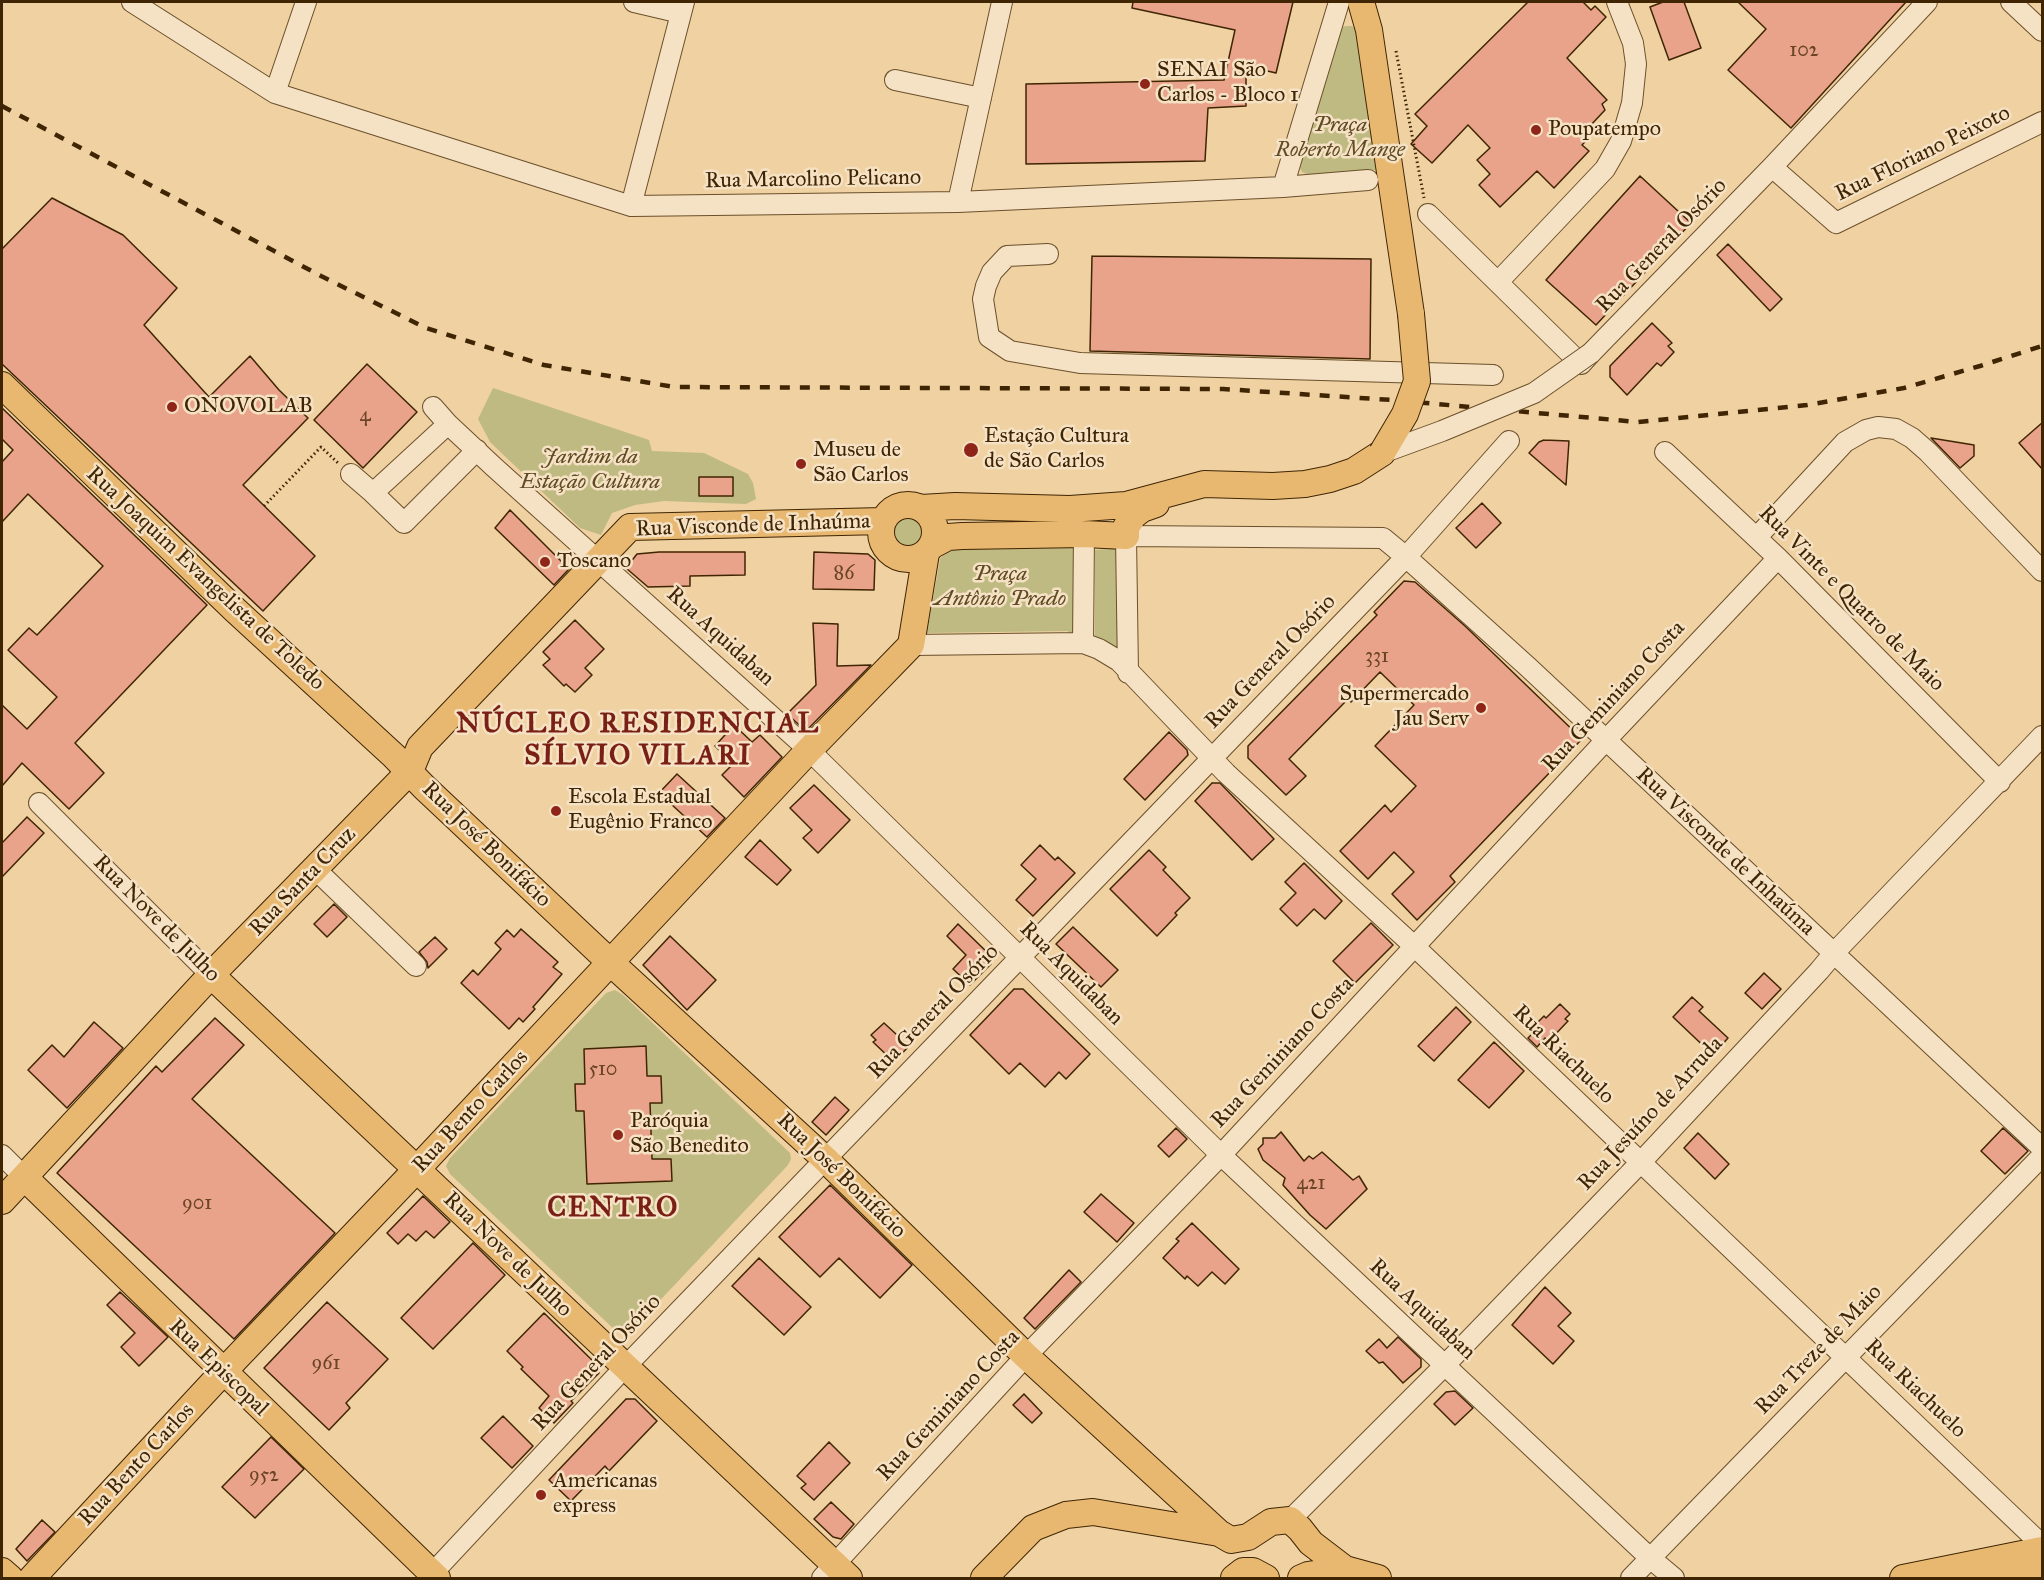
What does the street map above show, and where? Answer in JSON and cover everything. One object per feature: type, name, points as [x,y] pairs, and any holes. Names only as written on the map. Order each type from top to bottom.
[{"type":"main road","points":[[1194,487],[1134,515],[1126,527],[1126,536],[1084,534],[948,537],[918,558],[909,560],[891,555],[881,540],[880,530],[883,521],[888,514],[904,505],[921,508],[955,506],[1070,509],[1126,505],[1194,487],[1273,486],[1305,484],[1330,479],[1354,471],[1382,453],[1406,414],[1417,381],[1411,314],[1369,30],[1362,2]]},
{"type":"main road","name":"Rua Joaquim Evangelista de Toledo","points":[[2,385],[234,609],[410,771]]},
{"type":"main road","points":[[911,645],[929,550],[935,538],[933,521],[921,508]]},
{"type":"main road","name":"Rua Visconde de Inhaúma","points":[[598,559],[630,527],[883,521]]},
{"type":"main road","name":"Rua Santa Cruz","points":[[2,1201],[211,975],[410,771],[420,747],[598,559]]},
{"type":"main road","name":"Rua Bento Carlos","points":[[32,1578],[809,750],[911,645]]},
{"type":"main road","name":"Rua José Bonifácio","points":[[410,771],[611,963],[825,1159],[1026,1356],[1219,1533]]},
{"type":"main road","name":"Rua Nove de Julho","points":[[211,975],[625,1367],[835,1574]]},
{"type":"main road","name":"Rua Episcopal","points":[[24,1177],[432,1577]]},
{"type":"main road","points":[[984,1578],[1033,1528],[1066,1515],[1093,1512],[1219,1533],[1231,1540],[1248,1537],[1271,1522],[1290,1520],[1311,1542],[1345,1569],[1378,1578]]},
{"type":"main road","points":[[1305,1577],[1316,1561],[1316,1553],[1311,1542]]},
{"type":"main road","points":[[1912,1577],[2043,1548]]},
{"type":"main road","points":[[1305,1577],[1345,1569]]},
{"type":"main road","points":[[2,1571],[10,1578]]},
{"type":"main road","points":[[1234,1578],[1242,1571],[1253,1571],[1266,1578]]},
{"type":"main road","points":[[1912,1577],[2043,1576]]},
{"type":"street","name":"Rua Marcolino Pelicano","points":[[132,2],[275,93],[632,206],[958,202],[1283,187],[1368,180]]},
{"type":"street","points":[[275,93],[306,2]]},
{"type":"street","points":[[632,206],[682,7],[634,2]]},
{"type":"street","points":[[958,202],[1002,2]]},
{"type":"street","points":[[1283,187],[1340,2]]},
{"type":"street","points":[[1498,282],[1605,169],[1621,141],[1632,104],[1636,64],[1633,43],[1617,2]]},
{"type":"street","name":"Rua General Osório","points":[[1382,453],[1534,393],[1589,356],[1772,167],[1927,2]]},
{"type":"street","points":[[2011,2],[2043,30]]},
{"type":"street","points":[[895,80],[981,98]]},
{"type":"street","name":"Rua Floriano Peixoto","points":[[1772,167],[1836,223],[2043,122]]},
{"type":"street","points":[[1428,214],[1498,282],[1589,356]]},
{"type":"street","points":[[1048,254],[1007,256],[992,272],[986,286],[983,299],[989,337],[1010,351],[1080,363],[1493,375]]},
{"type":"street","name":"Rua Aquidaban","points":[[433,407],[448,424],[809,750],[1221,1155],[1674,1578]]},
{"type":"street","points":[[374,493],[448,424]]},
{"type":"street","points":[[1757,537],[1845,442],[1866,430],[1878,427],[1896,429],[1912,438],[1928,452],[2043,571]]},
{"type":"street","name":"Rua General Osório","points":[[432,1577],[625,1367],[1406,557],[1509,441]]},
{"type":"street","points":[[351,474],[404,523],[477,450]]},
{"type":"street","name":"Rua Vinte e Quatro de Maio","points":[[1665,452],[1757,537],[2000,782]]},
{"type":"street","points":[[1083,643],[1084,534]]},
{"type":"street","points":[[1126,536],[1128,673]]},
{"type":"street","name":"Rua Visconde de Inhaúma","points":[[1126,536],[1383,538],[1606,740],[2043,1148]]},
{"type":"street","name":"Rua Geminiano Costa","points":[[835,1574],[1026,1356],[1221,1155],[1778,558]]},
{"type":"street","points":[[911,645],[1083,643],[1119,661],[1128,673]]},
{"type":"street","name":"Rua Riachuelo","points":[[1128,673],[1212,758],[1414,946],[1847,1357],[2043,1548]]},
{"type":"street","name":"Rua Jesuíno de Arruda","points":[[1290,1520],[1445,1365],[1641,1162],[1820,971],[1834,953],[2043,736]]},
{"type":"street","name":"Rua Nove de Julho","points":[[39,803],[211,975]]},
{"type":"street","points":[[315,869],[416,966]]},
{"type":"street","name":"Rua Episcopal","points":[[2,1155],[24,1177]]},
{"type":"street","name":"Rua Treze de Maio","points":[[1631,1578],[2043,1156]]},
{"type":"path","points":[[1395,45],[1428,214]]},
{"type":"path","points":[[264,506],[321,447],[351,474]]},
{"type":"green space","name":"Praça Roberto Mange","points":[[1352,26],[1357,30],[1379,170],[1309,175],[1302,172],[1297,161],[1341,27]]},
{"type":"green space","name":"Jardim da Estação Cultura","points":[[493,388],[649,440],[652,451],[704,453],[748,474],[753,483],[756,499],[746,504],[664,501],[635,505],[612,513],[601,535],[580,528],[490,442],[478,419]]},
{"type":"green space","points":[[909,518],[920,522],[924,533],[920,544],[909,548],[898,544],[894,533],[898,522]]},
{"type":"green space","name":"Praça Antônio Prado","points":[[1073,542],[1073,634],[1067,631],[927,633],[940,559],[945,553],[955,547]]},
{"type":"green space","points":[[1121,548],[1123,658],[1095,638],[1095,550]]},
{"type":"green space","points":[[615,990],[790,1153],[791,1159],[788,1165],[631,1331],[623,1334],[617,1332],[450,1174],[446,1166],[450,1158],[606,993]]},
{"type":"building","points":[[1133,2],[1293,2],[1276,73],[1246,66],[1246,106],[1208,108],[1205,161],[1026,164],[1026,84],[1224,80],[1235,30],[1132,8]]},
{"type":"building","points":[[1528,2],[1583,2],[1591,10],[1595,6],[1606,17],[1567,58],[1607,100],[1602,104],[1605,110],[1590,126],[1594,132],[1582,145],[1589,151],[1554,188],[1537,171],[1500,207],[1479,185],[1490,174],[1477,160],[1490,148],[1468,125],[1432,163],[1411,144],[1427,126],[1415,114]]},
{"type":"building","points":[[1663,2],[1684,2],[1701,48],[1669,60],[1650,7]]},
{"type":"building","points":[[1738,2],[1906,2],[1791,128],[1728,70],[1766,29]]},
{"type":"building","points":[[1640,176],[1691,223],[1596,325],[1546,280]]},
{"type":"building","name":"ONOVOLAB","points":[[52,198],[123,235],[177,288],[144,325],[209,397],[250,356],[279,390],[308,418],[243,485],[315,556],[263,611],[2,364],[2,249]]},
{"type":"building","points":[[1728,244],[1782,299],[1770,311],[1717,255]]},
{"type":"building","points":[[1092,256],[1371,259],[1370,359],[1090,351]]},
{"type":"building","points":[[1652,323],[1672,343],[1668,346],[1674,352],[1661,366],[1657,363],[1627,395],[1610,377],[1610,366]]},
{"type":"building","points":[[367,364],[417,412],[363,468],[314,420]]},
{"type":"building","points":[[2,408],[207,605],[75,743],[104,773],[69,809],[22,763],[2,786],[2,705],[27,729],[57,697],[8,650],[29,628],[37,635],[103,566],[28,494],[2,522],[2,462],[13,450],[2,439]]},
{"type":"building","points":[[2043,422],[2043,470],[2019,443]]},
{"type":"building","points":[[1931,438],[1974,445],[1974,456],[1960,468]]},
{"type":"building","points":[[1544,440],[1569,441],[1566,485],[1529,453]]},
{"type":"building","points":[[699,477],[733,477],[733,496],[699,496]]},
{"type":"building","points":[[1482,503],[1501,523],[1476,548],[1456,528]]},
{"type":"building","points":[[510,510],[569,569],[554,585],[495,528]]},
{"type":"building","points":[[745,552],[745,575],[690,576],[690,586],[648,587],[626,568],[637,554]]},
{"type":"building","points":[[814,552],[868,554],[875,560],[874,590],[813,589]]},
{"type":"building","name":"Supermercado Jau Serv","points":[[1404,581],[1415,582],[1465,626],[1582,739],[1450,876],[1455,882],[1417,920],[1392,894],[1414,872],[1394,852],[1368,879],[1340,851],[1385,805],[1391,812],[1416,786],[1375,746],[1414,705],[1380,672],[1351,702],[1348,699],[1289,759],[1306,776],[1286,795],[1248,758],[1248,746],[1377,615],[1374,612]]},
{"type":"building","points":[[575,620],[604,649],[585,668],[592,675],[575,692],[566,684],[564,686],[543,665],[550,659],[543,652]]},
{"type":"building","points":[[813,623],[838,624],[837,666],[871,665],[806,731],[787,714],[816,685]]},
{"type":"building","points":[[734,725],[752,742],[760,735],[782,757],[744,797],[722,775],[733,764],[715,746]]},
{"type":"building","points":[[1169,732],[1187,750],[1188,755],[1145,800],[1124,779]]},
{"type":"building","points":[[677,774],[725,818],[707,837],[659,793]]},
{"type":"building","points":[[1212,783],[1220,783],[1274,839],[1252,860],[1195,801]]},
{"type":"building","points":[[814,785],[850,820],[818,853],[803,838],[812,830],[790,808]]},
{"type":"building","points":[[27,817],[44,833],[2,877],[2,843]]},
{"type":"building","points":[[760,840],[791,870],[777,885],[745,857]]},
{"type":"building","points":[[1040,845],[1055,860],[1058,857],[1075,873],[1033,916],[1016,900],[1036,879],[1021,865]]},
{"type":"building","points":[[1149,850],[1166,867],[1163,870],[1190,898],[1157,936],[1110,889]]},
{"type":"building","points":[[1304,863],[1342,901],[1325,919],[1314,909],[1297,926],[1280,909],[1296,893],[1285,882]]},
{"type":"building","points":[[334,904],[347,917],[327,937],[314,924]]},
{"type":"building","points":[[1371,923],[1393,945],[1355,983],[1333,961]]},
{"type":"building","points":[[958,924],[991,956],[991,964],[970,985],[953,969],[966,955],[947,936]]},
{"type":"building","points":[[1073,927],[1118,970],[1101,987],[1056,944]]},
{"type":"building","points":[[521,929],[558,962],[553,967],[562,974],[523,1022],[519,1018],[509,1029],[461,983],[473,970],[478,975],[501,949],[495,943],[507,930],[514,937]]},
{"type":"building","points":[[670,936],[716,980],[687,1010],[643,965]]},
{"type":"building","points":[[435,937],[447,949],[428,968],[427,962],[419,952]]},
{"type":"building","points":[[1764,973],[1781,989],[1762,1009],[1745,993]]},
{"type":"building","points":[[1014,989],[1023,989],[1090,1054],[1066,1079],[1059,1072],[1045,1087],[1020,1063],[1009,1074],[970,1035]]},
{"type":"building","points":[[1692,997],[1703,1007],[1699,1011],[1728,1038],[1713,1055],[1673,1017]]},
{"type":"building","points":[[1560,1004],[1570,1014],[1565,1019],[1568,1021],[1549,1041],[1545,1038],[1537,1047],[1528,1038],[1536,1030],[1533,1027]]},
{"type":"building","points":[[1456,1007],[1471,1022],[1434,1061],[1418,1046]]},
{"type":"building","points":[[215,1018],[244,1045],[192,1099],[335,1233],[234,1339],[57,1173],[156,1066],[162,1072]]},
{"type":"building","points":[[94,1022],[123,1048],[67,1108],[28,1070],[52,1045],[64,1057]]},
{"type":"building","points":[[884,1023],[909,1046],[894,1062],[873,1042],[876,1040],[871,1035]]},
{"type":"building","points":[[1494,1042],[1524,1071],[1489,1108],[1458,1080]]},
{"type":"building","name":"Paróquia São Benedito","points":[[646,1046],[647,1076],[661,1076],[662,1103],[650,1103],[652,1159],[671,1159],[672,1181],[587,1184],[584,1111],[576,1111],[575,1084],[585,1084],[584,1049]]},
{"type":"building","points":[[835,1097],[849,1110],[826,1135],[812,1122]]},
{"type":"building","points":[[1176,1128],[1187,1139],[1169,1157],[1158,1146]]},
{"type":"building","points":[[2003,1128],[2028,1151],[2005,1174],[1981,1151]]},
{"type":"building","points":[[1281,1132],[1304,1161],[1309,1156],[1313,1159],[1322,1152],[1353,1180],[1359,1176],[1367,1189],[1326,1229],[1283,1185],[1285,1178],[1263,1160],[1258,1149],[1263,1144],[1263,1138],[1275,1138]]},
{"type":"building","points":[[1698,1133],[1729,1164],[1715,1179],[1684,1148]]},
{"type":"building","points":[[830,1185],[912,1265],[880,1298],[839,1258],[820,1277],[779,1237]]},
{"type":"building","points":[[1101,1194],[1134,1223],[1117,1242],[1084,1212]]},
{"type":"building","points":[[423,1196],[450,1222],[434,1238],[426,1231],[416,1241],[408,1234],[398,1244],[387,1233]]},
{"type":"building","points":[[1192,1223],[1239,1269],[1225,1284],[1212,1272],[1198,1286],[1187,1276],[1185,1279],[1163,1258],[1179,1241],[1176,1239]]},
{"type":"building","points":[[473,1243],[505,1275],[433,1349],[401,1318]]},
{"type":"building","points":[[759,1258],[811,1307],[784,1335],[732,1286]]},
{"type":"building","points":[[1069,1270],[1081,1282],[1035,1329],[1024,1318]]},
{"type":"building","points":[[1545,1287],[1571,1313],[1558,1326],[1574,1341],[1553,1364],[1512,1325]]},
{"type":"building","points":[[120,1292],[168,1337],[139,1366],[121,1347],[135,1333],[107,1305]]},
{"type":"building","points":[[327,1302],[388,1359],[346,1403],[350,1408],[329,1430],[264,1368]]},
{"type":"building","points":[[544,1313],[597,1365],[599,1373],[571,1401],[573,1403],[554,1423],[539,1408],[549,1396],[521,1369],[523,1367],[507,1351]]},
{"type":"building","points":[[1398,1337],[1421,1359],[1421,1367],[1403,1383],[1383,1362],[1379,1363],[1366,1351],[1379,1339],[1387,1348]]},
{"type":"building","points":[[1455,1391],[1473,1408],[1455,1425],[1434,1404],[1446,1392]]},
{"type":"building","points":[[1024,1394],[1042,1413],[1032,1423],[1013,1405]]},
{"type":"building","points":[[626,1399],[635,1399],[657,1421],[609,1471],[605,1466],[571,1501],[549,1480]]},
{"type":"building","points":[[503,1416],[533,1446],[512,1468],[481,1438]]},
{"type":"building","points":[[271,1437],[304,1469],[255,1518],[222,1487]]},
{"type":"building","points":[[829,1442],[850,1463],[814,1500],[801,1488],[806,1484],[797,1476]]},
{"type":"building","points":[[831,1502],[854,1524],[841,1539],[833,1537],[814,1519]]},
{"type":"building","points":[[42,1520],[55,1532],[27,1561],[16,1549]]},
{"type":"railway","points":[[2,106],[321,276],[426,328],[544,365],[674,387],[1223,389],[1392,400],[1638,422],[1807,405],[1904,388],[2042,346]]},
{"type":"place","name":"SENAI São Carlos - Bloco 1","points":[[1145,84]]},
{"type":"place","name":"Poupatempo","points":[[1536,130]]},
{"type":"place","name":"ONOVOLAB","points":[[172,407]]},
{"type":"place","name":"Estação Cultura de São Carlos","points":[[971,450]]},
{"type":"place","name":"Museu de São Carlos","points":[[801,464]]},
{"type":"place","name":"Toscano","points":[[545,562]]},
{"type":"place","name":"Supermercado Jau Serv","points":[[1481,708]]},
{"type":"place","name":"Escola Estadual Eugênio Franco","points":[[556,811]]},
{"type":"place","name":"Paróquia São Benedito","points":[[618,1135]]},
{"type":"place","name":"Americanas express","points":[[541,1495]]},
{"type":"district","name":"NÚCLEO RESIDENCIAL SÍLVIO VILARI","points":[[638,741]]},
{"type":"district","name":"CENTRO","points":[[613,1209]]}]
